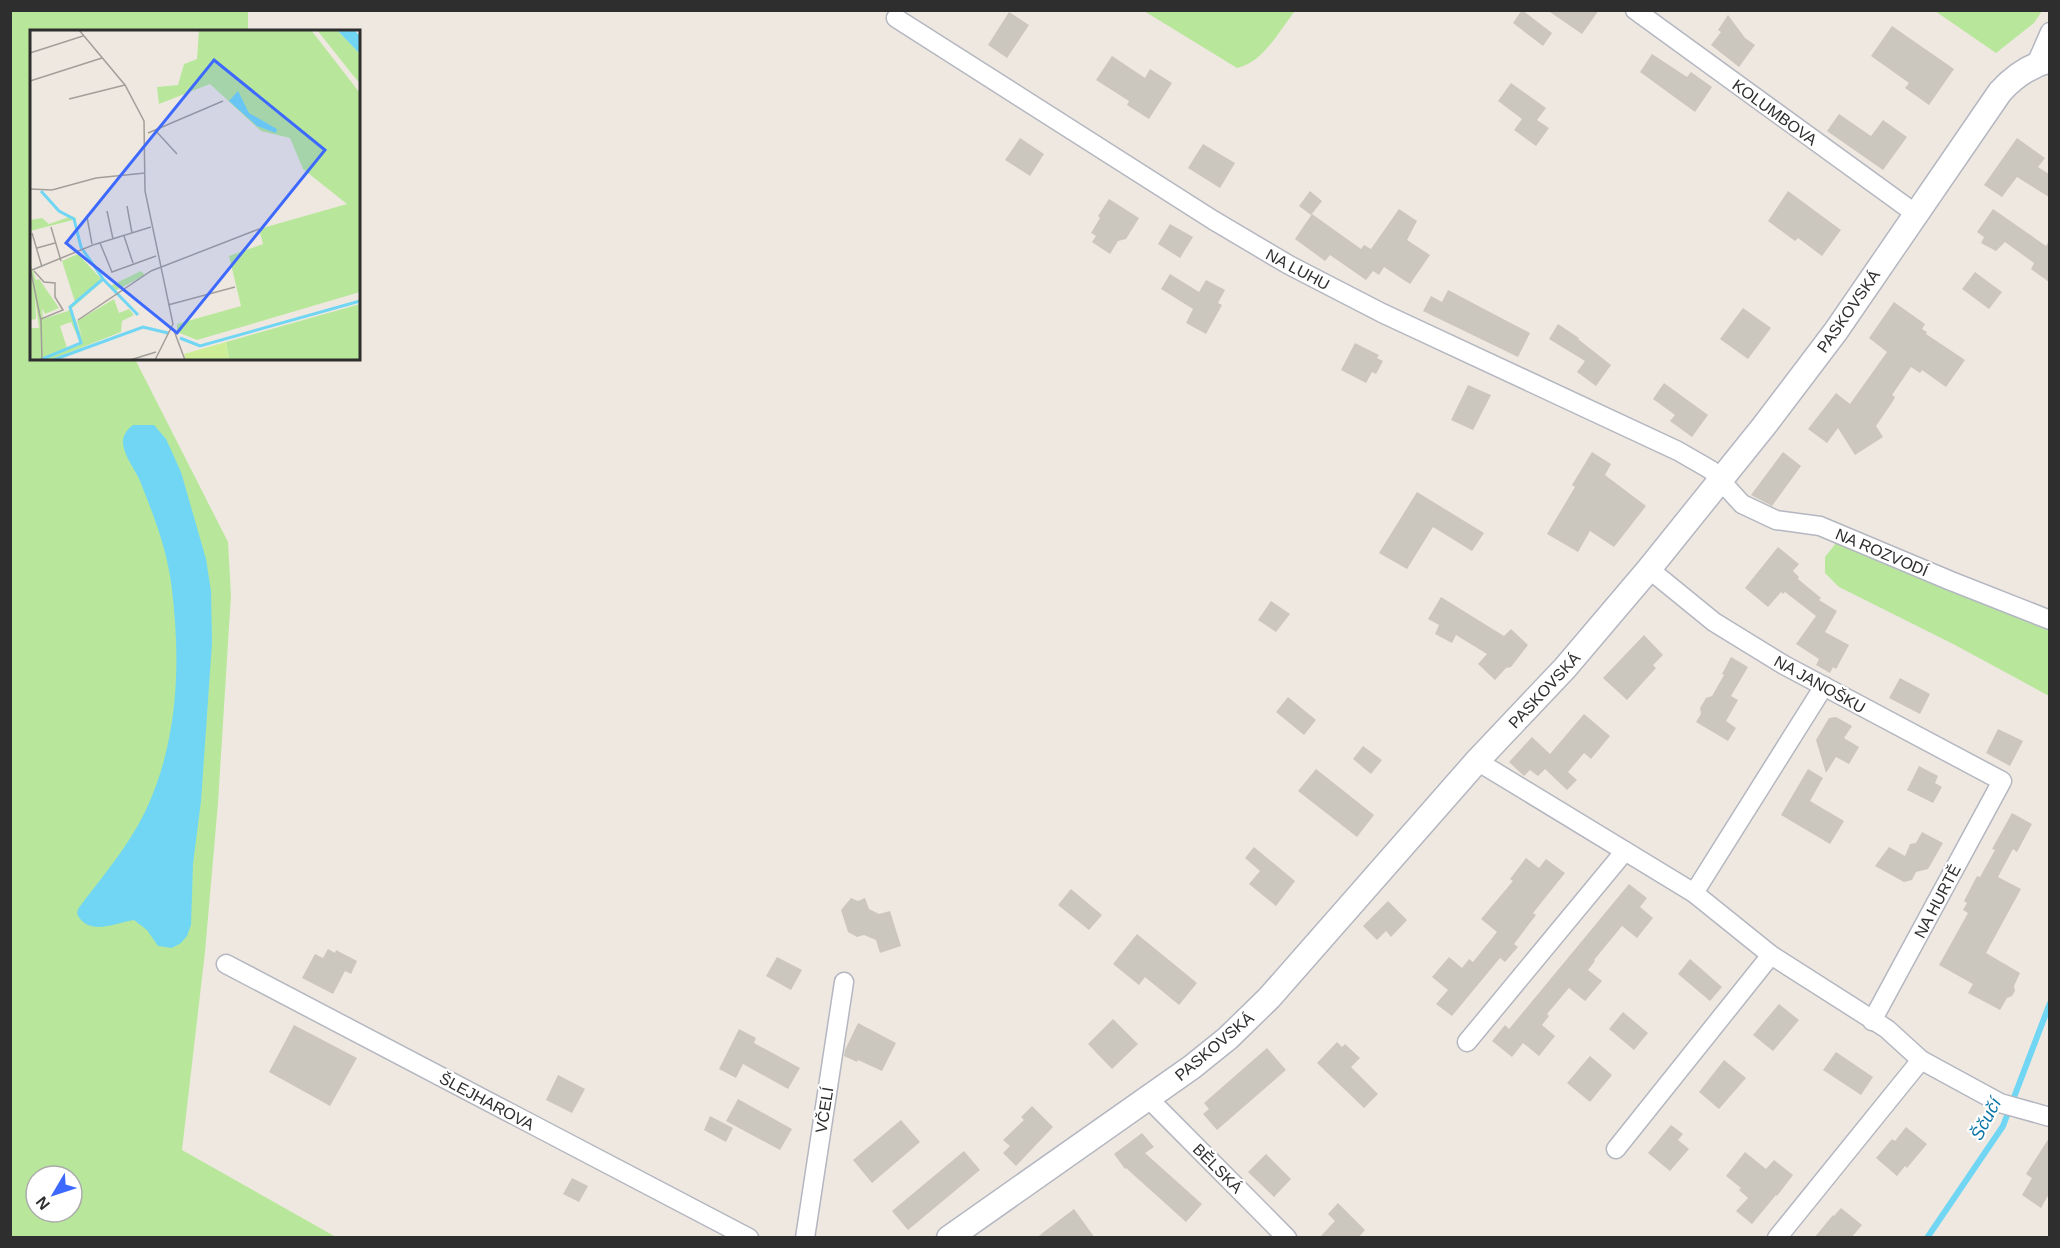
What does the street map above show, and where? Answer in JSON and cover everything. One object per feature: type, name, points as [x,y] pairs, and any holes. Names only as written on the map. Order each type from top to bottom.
[{"type":"street","name":"KOLUMBOVA","points":[[1635,10],[1916,214]]},
{"type":"street","name":"NA LUHU","points":[[896,18],[1213,220],[1289,265],[1382,313],[1678,451],[1711,470],[1720,481]]},
{"type":"street","points":[[2043,62],[2049,32]]},
{"type":"street","name":"PASKOVSKÁ","points":[[949,1238],[1149,1098],[1228,1038],[1269,998],[1477,761],[1565,668],[1649,569],[1836,331],[2000,92],[2013,78],[2043,62]]},
{"type":"street","name":"NA ROZVODÍ","points":[[1720,481],[1742,504],[1776,520],[1820,526],[2049,620]]},
{"type":"street","name":"NA JANOŠKU","points":[[1649,569],[1714,621],[1784,665],[2002,781]]},
{"type":"street","points":[[1694,893],[1824,686]]},
{"type":"street","points":[[1477,761],[1694,893],[1772,955],[1887,1029],[1922,1060],[2000,1103],[2049,1117]]},
{"type":"street","name":"NA HURTĚ","points":[[1872,1021],[2002,781]]},
{"type":"street","points":[[1467,1042],[1625,851]]},
{"type":"street","points":[[1616,1149],[1772,955]]},
{"type":"street","name":"ŠLEJHAROVA","points":[[226,964],[749,1238]]},
{"type":"street","name":"VČELÍ","points":[[805,1238],[844,982]]},
{"type":"street","points":[[1777,1238],[1922,1060]]},
{"type":"street","name":"BĚLSKÁ","points":[[1149,1098],[1287,1238]]},
{"type":"green space","points":[[10,11],[248,11],[248,30],[30,30],[30,360],[136,360],[228,542],[231,595],[218,803],[205,952],[182,1150],[336,1237],[11,1237]]},
{"type":"green space","points":[[1144,11],[1295,11],[1263,53],[1255,60],[1237,68]]},
{"type":"green space","points":[[1935,11],[2042,11],[2034,23],[1996,53]]},
{"type":"green space","points":[[1840,538],[2049,629],[2049,696],[1955,645],[1839,587],[1825,573],[1825,557]]},
{"type":"water","points":[[133,425],[154,425],[166,439],[181,472],[206,559],[211,591],[212,643],[201,801],[193,864],[191,925],[187,936],[172,948],[158,946],[147,930],[134,920],[95,927],[82,921],[77,914],[78,909],[122,850],[145,812],[164,759],[174,703],[176,647],[170,576],[155,521],[140,481],[124,449],[124,436]]},
{"type":"building","points":[[1522,10],[1552,33],[1543,46],[1513,23]]},
{"type":"building","points":[[1547,10],[1599,10],[1582,34]]},
{"type":"building","points":[[1009,12],[1029,25],[1007,58],[988,45]]},
{"type":"building","points":[[1728,15],[1745,38],[1755,45],[1739,67],[1711,45],[1721,32],[1718,30]]},
{"type":"building","points":[[1892,26],[1954,69],[1929,105],[1905,88],[1909,83],[1871,56]]},
{"type":"building","points":[[1652,54],[1687,77],[1691,72],[1712,87],[1695,112],[1640,72]]},
{"type":"building","points":[[1112,56],[1145,78],[1150,69],[1172,83],[1149,119],[1127,105],[1129,101],[1096,80]]},
{"type":"building","points":[[1511,83],[1546,108],[1537,120],[1549,128],[1536,146],[1514,130],[1522,119],[1498,101]]},
{"type":"building","points":[[1839,114],[1871,136],[1883,120],[1907,137],[1883,170],[1827,131]]},
{"type":"building","points":[[1020,138],[1044,154],[1030,176],[1005,160]]},
{"type":"building","points":[[2017,138],[2045,158],[2038,167],[2049,174],[2049,197],[2017,177],[2002,197],[1984,185]]},
{"type":"building","points":[[1203,144],[1235,163],[1220,188],[1188,168]]},
{"type":"building","points":[[1310,191],[1322,201],[1311,215],[1299,206]]},
{"type":"building","points":[[1788,191],[1841,230],[1822,256],[1798,238],[1795,241],[1768,221]]},
{"type":"building","points":[[1109,199],[1139,218],[1126,239],[1118,241],[1110,254],[1092,242],[1096,236],[1091,233]]},
{"type":"building","points":[[1399,209],[1417,221],[1407,240],[1430,255],[1410,284],[1384,267],[1379,275],[1373,271],[1366,280],[1330,255],[1325,261],[1295,239],[1312,214],[1361,249],[1364,245],[1371,249]]},
{"type":"building","points":[[1993,209],[2046,246],[2049,241],[2049,282],[2031,269],[2034,263],[2005,242],[1996,251],[1981,243],[1984,237],[1977,232]]},
{"type":"building","points":[[1170,224],[1193,237],[1180,258],[1158,244]]},
{"type":"building","points":[[1975,272],[2002,292],[1989,309],[1962,289]]},
{"type":"building","points":[[1170,274],[1199,292],[1206,280],[1225,290],[1218,303],[1222,305],[1206,334],[1186,323],[1193,309],[1161,289]]},
{"type":"building","points":[[1448,290],[1530,333],[1518,357],[1423,311],[1431,296],[1442,302]]},
{"type":"building","points":[[1894,302],[1925,324],[1922,329],[1927,332],[1926,334],[1965,360],[1946,387],[1922,370],[1920,373],[1911,367],[1892,395],[1895,397],[1893,401],[1876,426],[1883,437],[1855,455],[1838,428],[1827,443],[1808,429],[1836,393],[1850,404],[1887,352],[1869,338]]},
{"type":"building","points":[[1743,308],[1771,328],[1748,359],[1720,339]]},
{"type":"building","points":[[1558,324],[1611,365],[1596,386],[1577,372],[1585,361],[1549,339]]},
{"type":"building","points":[[1355,343],[1379,355],[1377,358],[1383,361],[1376,374],[1372,372],[1366,383],[1341,370]]},
{"type":"building","points":[[1664,383],[1708,415],[1692,437],[1670,421],[1675,415],[1653,399]]},
{"type":"building","points":[[1468,385],[1491,395],[1473,430],[1451,420]]},
{"type":"building","points":[[1592,452],[1611,464],[1605,475],[1646,506],[1614,547],[1590,531],[1578,552],[1547,534],[1575,487],[1572,485]]},
{"type":"building","points":[[1783,452],[1801,466],[1772,506],[1751,495]]},
{"type":"building","points":[[1417,492],[1484,533],[1472,551],[1433,527],[1407,569],[1379,553]]},
{"type":"building","points":[[1778,547],[1799,564],[1793,571],[1799,577],[1798,579],[1821,598],[1819,600],[1837,611],[1825,632],[1849,645],[1836,669],[1833,667],[1830,673],[1816,665],[1819,659],[1796,644],[1816,616],[1785,592],[1783,594],[1781,592],[1768,607],[1745,588]]},
{"type":"building","points":[[1441,597],[1504,636],[1511,629],[1528,645],[1511,667],[1506,668],[1495,680],[1478,664],[1487,654],[1456,635],[1452,643],[1435,634],[1439,625],[1428,619]]},
{"type":"building","points":[[1271,601],[1290,614],[1276,632],[1258,620]]},
{"type":"building","points":[[1644,635],[1663,655],[1653,665],[1656,668],[1627,700],[1603,678]]},
{"type":"building","points":[[1731,657],[1748,667],[1731,696],[1738,700],[1726,721],[1736,728],[1728,741],[1696,722],[1701,714],[1700,708],[1706,698],[1712,696]]},
{"type":"building","points":[[1900,678],[1930,694],[1920,714],[1889,698]]},
{"type":"building","points":[[1288,697],[1316,720],[1304,735],[1276,712]]},
{"type":"building","points":[[1584,714],[1610,736],[1591,759],[1584,753],[1568,772],[1577,780],[1567,790],[1545,769],[1538,776],[1530,770],[1524,776],[1509,762],[1532,737],[1550,754]]},
{"type":"building","points":[[1836,717],[1852,726],[1844,738],[1859,747],[1849,764],[1836,757],[1826,773],[1816,740],[1829,718]]},
{"type":"building","points":[[1998,729],[2023,741],[2010,766],[1986,753]]},
{"type":"building","points":[[1363,746],[1382,760],[1371,774],[1353,759]]},
{"type":"building","points":[[1919,766],[1938,776],[1935,783],[1942,787],[1933,803],[1907,790]]},
{"type":"building","points":[[1316,769],[1374,815],[1357,837],[1298,791]]},
{"type":"building","points":[[1808,769],[1823,778],[1810,801],[1844,821],[1830,844],[1781,815]]},
{"type":"building","points":[[2012,813],[2032,824],[2017,852],[2013,849],[1998,877],[2021,889],[1986,953],[2020,973],[2014,986],[2015,991],[2007,998],[2000,1010],[1968,993],[1973,984],[1939,965],[1968,913],[1963,910],[1967,903],[1964,901],[1977,876],[1980,877],[1995,850],[1992,849]]},
{"type":"building","points":[[1922,832],[1943,843],[1928,869],[1916,872],[1912,880],[1904,882],[1875,866],[1889,847],[1905,856],[1910,844],[1916,843]]},
{"type":"building","points":[[1254,847],[1295,881],[1276,906],[1249,884],[1260,871],[1245,858]]},
{"type":"building","points":[[1526,858],[1539,868],[1546,859],[1565,873],[1533,913],[1536,915],[1514,944],[1518,947],[1505,962],[1500,958],[1452,1016],[1436,1004],[1448,990],[1432,977],[1449,957],[1462,968],[1469,959],[1473,962],[1497,932],[1481,919],[1513,881],[1510,879]]},
{"type":"building","points":[[1629,884],[1647,898],[1640,907],[1653,918],[1637,938],[1622,926],[1594,960],[1588,970],[1602,981],[1585,1001],[1569,988],[1547,1014],[1549,1016],[1542,1025],[1555,1036],[1539,1056],[1523,1043],[1512,1057],[1492,1041],[1505,1025],[1509,1029]]},
{"type":"building","points":[[1071,889],[1102,915],[1089,930],[1058,905]]},
{"type":"building","points":[[851,898],[858,901],[865,898],[869,909],[879,914],[890,911],[901,946],[880,953],[876,940],[864,935],[857,937],[848,932],[841,910]]},
{"type":"building","points":[[1388,901],[1407,920],[1391,937],[1386,931],[1377,940],[1363,926]]},
{"type":"building","points":[[1137,934],[1197,983],[1179,1005],[1145,977],[1139,985],[1113,964]]},
{"type":"building","points":[[328,949],[335,953],[336,950],[357,961],[351,974],[345,971],[333,994],[302,978],[315,954],[323,958]]},
{"type":"building","points":[[777,957],[802,970],[791,990],[766,976]]},
{"type":"building","points":[[1690,959],[1722,987],[1710,1001],[1678,974]]},
{"type":"building","points":[[1779,1004],[1799,1020],[1773,1051],[1753,1035]]},
{"type":"building","points":[[1623,1012],[1648,1033],[1634,1050],[1609,1029]]},
{"type":"building","points":[[1113,1019],[1138,1044],[1112,1069],[1088,1044]]},
{"type":"building","points":[[858,1023],[896,1043],[882,1071],[844,1056]]},
{"type":"building","points":[[294,1025],[357,1058],[330,1106],[269,1072]]},
{"type":"building","points":[[739,1029],[756,1038],[754,1043],[800,1068],[788,1089],[743,1064],[736,1078],[719,1069]]},
{"type":"building","points":[[1337,1042],[1342,1047],[1345,1044],[1360,1058],[1351,1067],[1378,1094],[1364,1108],[1317,1063]]},
{"type":"building","points":[[1267,1048],[1286,1070],[1217,1130],[1203,1114],[1209,1109],[1204,1103]]},
{"type":"building","points":[[1836,1052],[1873,1077],[1861,1095],[1823,1070]]},
{"type":"building","points":[[1590,1056],[1612,1075],[1590,1102],[1567,1083]]},
{"type":"building","points":[[1724,1060],[1746,1078],[1719,1109],[1699,1092]]},
{"type":"building","points":[[558,1075],[585,1089],[572,1113],[546,1100]]},
{"type":"building","points":[[738,1099],[792,1129],[780,1150],[726,1121]]},
{"type":"building","points":[[1032,1106],[1053,1127],[1016,1166],[1003,1153],[1010,1146],[1003,1140],[1024,1120],[1021,1117]]},
{"type":"building","points":[[710,1116],[733,1128],[726,1142],[704,1130]]},
{"type":"building","points":[[901,1120],[920,1142],[872,1183],[853,1160]]},
{"type":"building","points":[[1671,1125],[1683,1134],[1678,1140],[1689,1149],[1670,1171],[1648,1153]]},
{"type":"building","points":[[1906,1127],[1927,1144],[1907,1168],[1905,1166],[1897,1176],[1876,1158],[1892,1139],[1895,1141]]},
{"type":"building","points":[[1142,1133],[1154,1147],[1145,1153],[1202,1204],[1186,1222],[1125,1169],[1114,1154]]},
{"type":"building","points":[[2049,1138],[2049,1194],[2041,1208],[2022,1195],[2032,1178],[2026,1174]]},
{"type":"building","points":[[964,1151],[980,1170],[908,1230],[892,1211]]},
{"type":"building","points":[[1745,1152],[1766,1169],[1774,1160],[1793,1175],[1752,1224],[1736,1211],[1748,1198],[1739,1190],[1741,1188],[1726,1176]]},
{"type":"building","points":[[1266,1154],[1291,1179],[1274,1197],[1248,1172]]},
{"type":"building","points":[[572,1178],[588,1186],[579,1202],[563,1194]]},
{"type":"building","points":[[1338,1203],[1365,1230],[1358,1238],[1319,1238],[1335,1221],[1328,1214]]},
{"type":"building","points":[[1841,1208],[1862,1225],[1851,1238],[1814,1238],[1833,1215]]},
{"type":"building","points":[[1074,1209],[1095,1238],[1036,1238]]},
{"type":"waterway","name":"Ščučí","points":[[1927,1238],[2003,1126],[2050,1003]]}]
